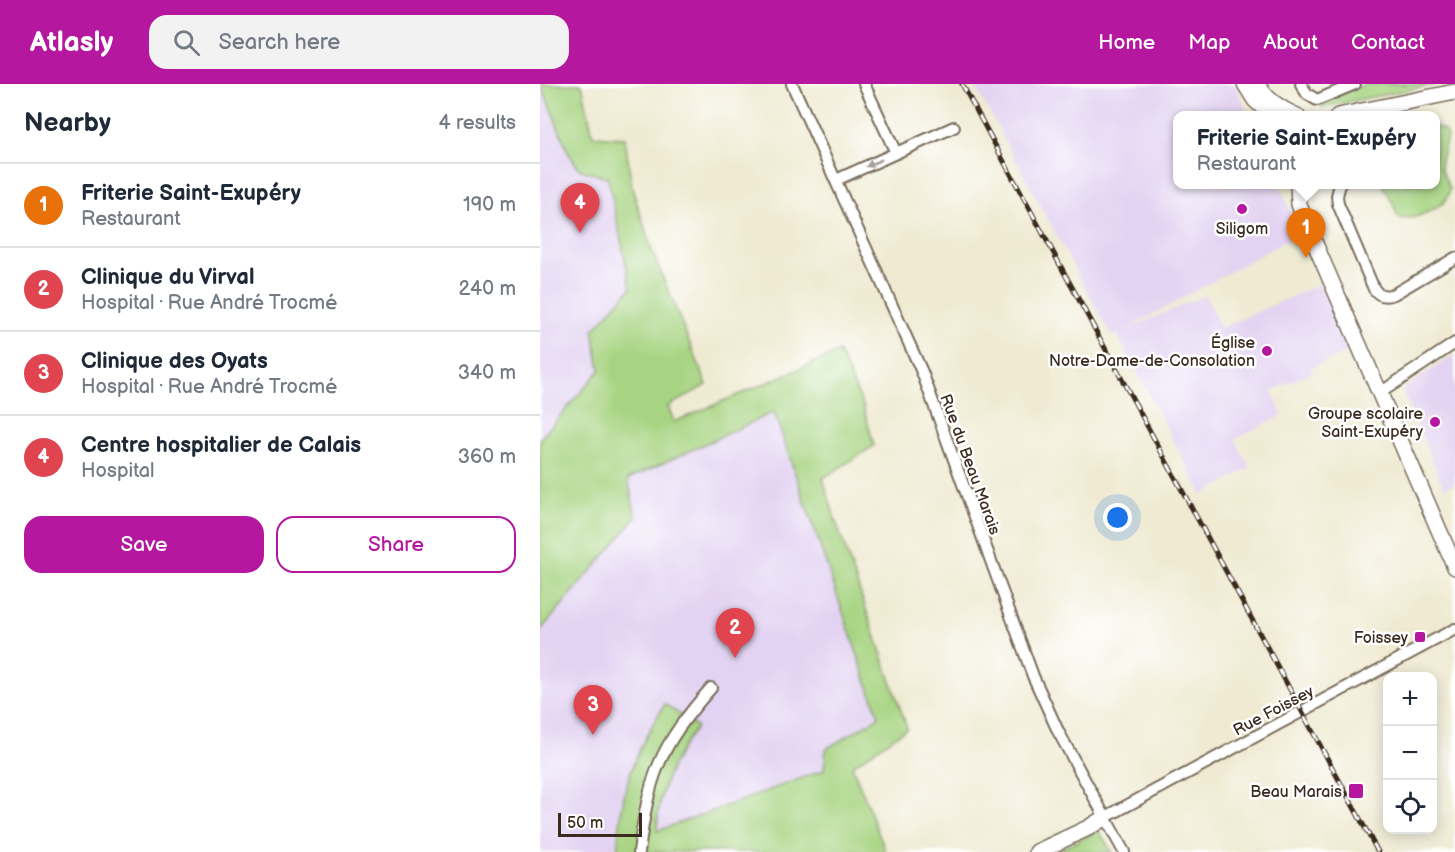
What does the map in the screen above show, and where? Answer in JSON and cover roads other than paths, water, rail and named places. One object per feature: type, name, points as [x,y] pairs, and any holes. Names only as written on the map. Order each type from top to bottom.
[{"type":"main road","points":[[1245,84],[1255,100],[1267,111]]},
{"type":"main road","points":[[1257,84],[1262,93],[1275,105],[1288,111]]},
{"type":"main road","points":[[1362,111],[1455,92]]},
{"type":"main road","points":[[1417,111],[1455,103]]},
{"type":"main road","points":[[1298,189],[1298,199],[1303,216],[1455,543]]},
{"type":"main road","points":[[1307,189],[1307,199],[1312,215],[1455,567]]},
{"type":"main road","points":[[1037,852],[1104,818]]},
{"type":"street","name":"Rue du Beau Marais","points":[[792,84],[922,372],[1033,676],[1058,731],[1124,852]]},
{"type":"street","points":[[864,84],[896,153]]},
{"type":"street","points":[[1302,86],[1312,98],[1317,100],[1355,84]]},
{"type":"street","points":[[836,180],[954,127]]},
{"type":"street","points":[[1339,189],[1338,204],[1374,289],[1380,294],[1387,296],[1394,294],[1455,258]]},
{"type":"street","points":[[1384,391],[1455,343]]},
{"type":"street","name":"Rue Foissey","points":[[1104,818],[1455,628]]},
{"type":"street","points":[[639,852],[647,797],[656,767],[678,728],[711,688]]},
{"type":"railway","points":[[962,84],[1378,852]]},
{"type":"place","name":"Siligom","points":[[1242,209]]},
{"type":"place","name":"Centre hospitalier de Calais","points":[[580,233]]},
{"type":"place","name":"Friterie Saint-Exupéry","points":[[1306,258]]},
{"type":"place","name":"Église Notre-Dame-de-Consolation","points":[[1267,351]]},
{"type":"place","name":"Groupe scolaire Saint-Exupéry","points":[[1435,422]]},
{"type":"place","name":"Foissey","points":[[1420,637]]},
{"type":"place","name":"Clinique du Virval","points":[[735,658]]},
{"type":"place","name":"Clinique des Oyats","points":[[593,735]]},
{"type":"place","name":"Beau Marais","points":[[1356,791]]}]
